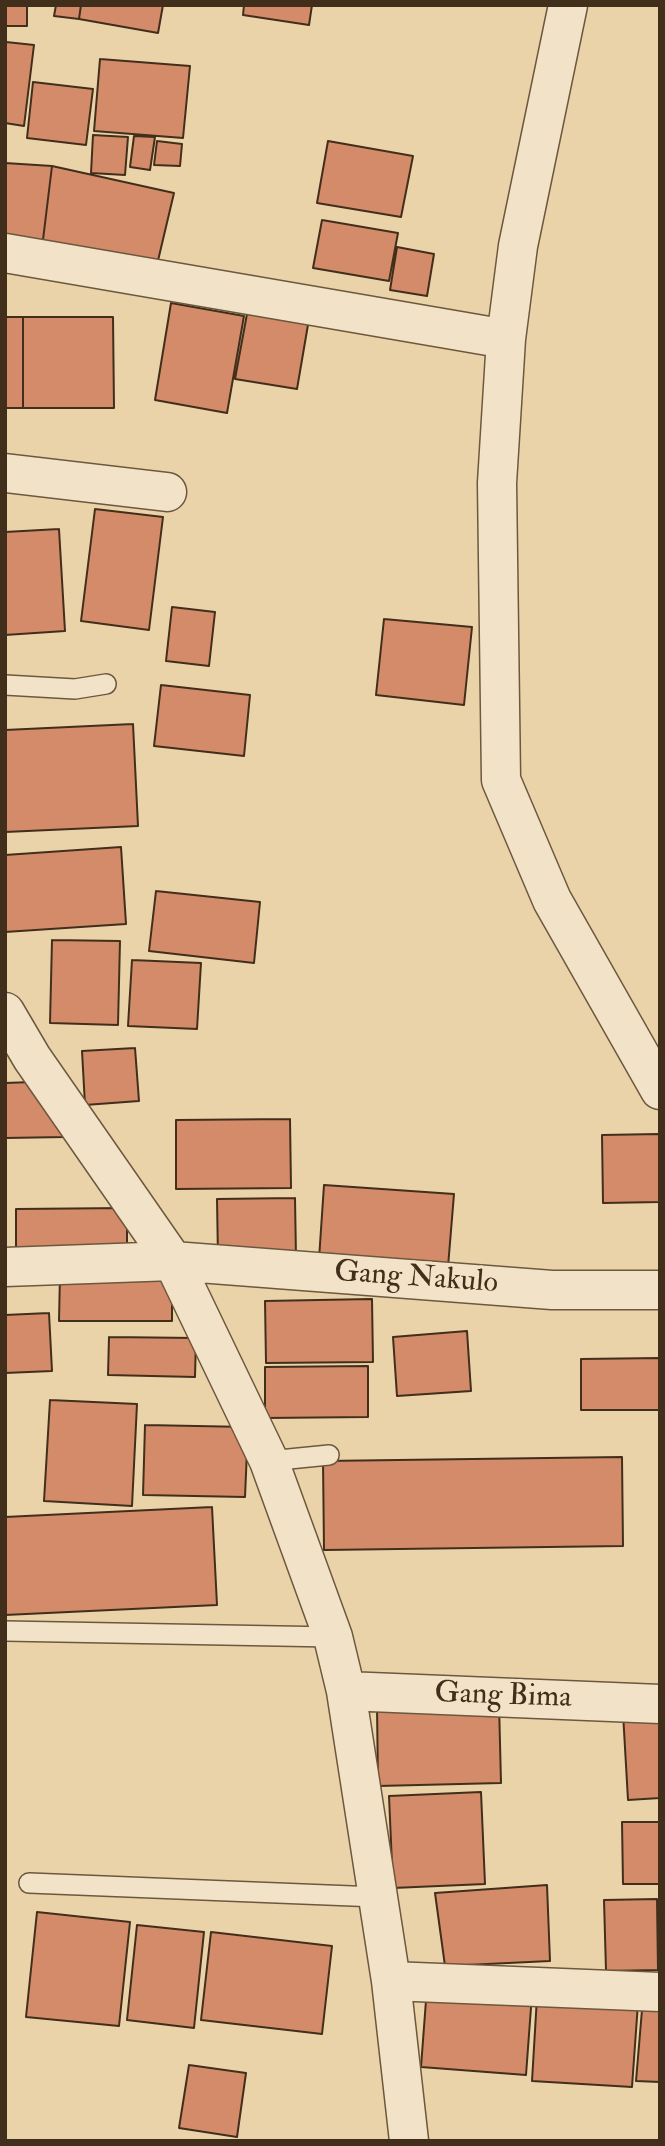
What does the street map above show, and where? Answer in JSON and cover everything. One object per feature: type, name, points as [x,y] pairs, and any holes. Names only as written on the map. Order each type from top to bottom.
[{"type":"street","points":[[568,5],[518,246],[506,339],[497,483],[501,780],[552,900],[660,1090]]},
{"type":"street","points":[[5,253],[506,339]]},
{"type":"street","points":[[5,473],[167,492]]},
{"type":"street","points":[[5,1012],[18,1058],[173,1261],[269,1461],[333,1637],[346,1691],[391,1981],[409,2141]]},
{"type":"street","name":"Gang Nakulo","points":[[5,1267],[173,1261],[552,1290],[660,1290]]},
{"type":"street","name":"Gang Bima","points":[[346,1691],[660,1704]]},
{"type":"street","points":[[391,1981],[660,1992]]},
{"type":"lane","points":[[5,685],[75,689],[106,684]]},
{"type":"lane","points":[[269,1461],[329,1455]]},
{"type":"lane","points":[[5,1631],[333,1637]]},
{"type":"lane","points":[[29,1883],[377,1897]]},
{"type":"building","points":[[5,5],[27,5],[27,26],[5,26]]},
{"type":"building","points":[[56,5],[81,5],[79,19],[54,16]]},
{"type":"building","points":[[81,5],[163,5],[158,33],[79,19]]},
{"type":"building","points":[[244,5],[312,5],[309,25],[243,15]]},
{"type":"building","points":[[6,42],[34,45],[24,126],[5,123]]},
{"type":"building","points":[[100,59],[190,66],[183,138],[94,131]]},
{"type":"building","points":[[33,82],[93,89],[86,145],[27,138]]},
{"type":"building","points":[[93,135],[128,137],[125,175],[91,173]]},
{"type":"building","points":[[134,136],[155,137],[150,170],[130,167]]},
{"type":"building","points":[[157,141],[182,144],[180,166],[154,165]]},
{"type":"building","points":[[328,141],[413,156],[401,217],[317,203]]},
{"type":"building","points":[[5,163],[52,166],[42,248],[5,244]]},
{"type":"building","points":[[52,166],[174,193],[156,269],[42,248]]},
{"type":"building","points":[[322,220],[398,233],[389,281],[313,268]]},
{"type":"building","points":[[397,247],[434,254],[427,296],[390,290]]},
{"type":"building","points":[[171,303],[244,316],[227,413],[155,400]]},
{"type":"building","points":[[249,303],[310,313],[297,389],[235,379]]},
{"type":"building","points":[[5,317],[23,317],[23,408],[5,408]]},
{"type":"building","points":[[23,317],[113,317],[114,408],[23,408]]},
{"type":"building","points":[[95,509],[163,517],[149,630],[81,621]]},
{"type":"building","points":[[59,529],[65,631],[5,635],[5,532]]},
{"type":"building","points":[[172,607],[215,612],[209,666],[166,661]]},
{"type":"building","points":[[384,619],[472,627],[464,705],[376,695]]},
{"type":"building","points":[[161,685],[250,695],[244,756],[154,746]]},
{"type":"building","points":[[133,724],[138,826],[5,832],[5,730]]},
{"type":"building","points":[[121,847],[126,924],[5,932],[5,855]]},
{"type":"building","points":[[156,891],[260,902],[254,963],[149,951]]},
{"type":"building","points":[[52,940],[120,941],[118,1025],[50,1023]]},
{"type":"building","points":[[132,960],[201,963],[197,1029],[128,1026]]},
{"type":"building","points":[[135,1048],[139,1101],[85,1105],[82,1051]]},
{"type":"building","points":[[32,1082],[65,1137],[5,1138],[5,1083]]},
{"type":"building","points":[[290,1119],[291,1188],[176,1189],[176,1120]]},
{"type":"building","points":[[659,1134],[660,1202],[603,1203],[602,1135]]},
{"type":"building","points":[[324,1185],[454,1194],[448,1267],[319,1259]]},
{"type":"building","points":[[295,1198],[296,1258],[218,1259],[217,1199]]},
{"type":"building","points":[[127,1208],[127,1254],[16,1254],[16,1209]]},
{"type":"building","points":[[60,1274],[172,1274],[172,1321],[59,1321]]},
{"type":"building","points":[[372,1299],[373,1362],[266,1363],[265,1301]]},
{"type":"building","points":[[49,1313],[52,1371],[5,1373],[5,1315]]},
{"type":"building","points":[[467,1331],[471,1391],[397,1396],[393,1337]]},
{"type":"building","points":[[109,1337],[196,1338],[195,1377],[108,1375]]},
{"type":"building","points":[[660,1358],[660,1410],[581,1410],[581,1359]]},
{"type":"building","points":[[368,1366],[368,1417],[265,1418],[265,1367]]},
{"type":"building","points":[[50,1400],[137,1404],[132,1506],[44,1501]]},
{"type":"building","points":[[145,1425],[248,1427],[245,1497],[143,1495]]},
{"type":"building","points":[[622,1457],[623,1546],[324,1550],[323,1461]]},
{"type":"building","points":[[212,1507],[217,1605],[5,1615],[5,1517]]},
{"type":"building","points":[[499,1703],[501,1783],[378,1786],[377,1706]]},
{"type":"building","points":[[660,1711],[660,1798],[628,1800],[623,1713]]},
{"type":"building","points":[[481,1792],[485,1884],[393,1888],[389,1796]]},
{"type":"building","points":[[622,1822],[660,1822],[660,1884],[623,1884]]},
{"type":"building","points":[[547,1885],[550,1961],[445,1966],[435,1893]]},
{"type":"building","points":[[657,1899],[658,1970],[606,1971],[604,1900]]},
{"type":"building","points":[[37,1912],[130,1922],[119,2026],[26,2017]]},
{"type":"building","points":[[137,1925],[204,1932],[194,2028],[127,2020]]},
{"type":"building","points":[[211,1932],[332,1946],[322,2034],[201,2020]]},
{"type":"building","points":[[427,1987],[532,1994],[526,2075],[421,2067]]},
{"type":"building","points":[[537,1997],[638,2003],[632,2087],[532,2081]]},
{"type":"building","points":[[643,1998],[660,1999],[660,2082],[636,2081]]},
{"type":"building","points":[[189,2065],[246,2073],[237,2137],[179,2128]]}]
